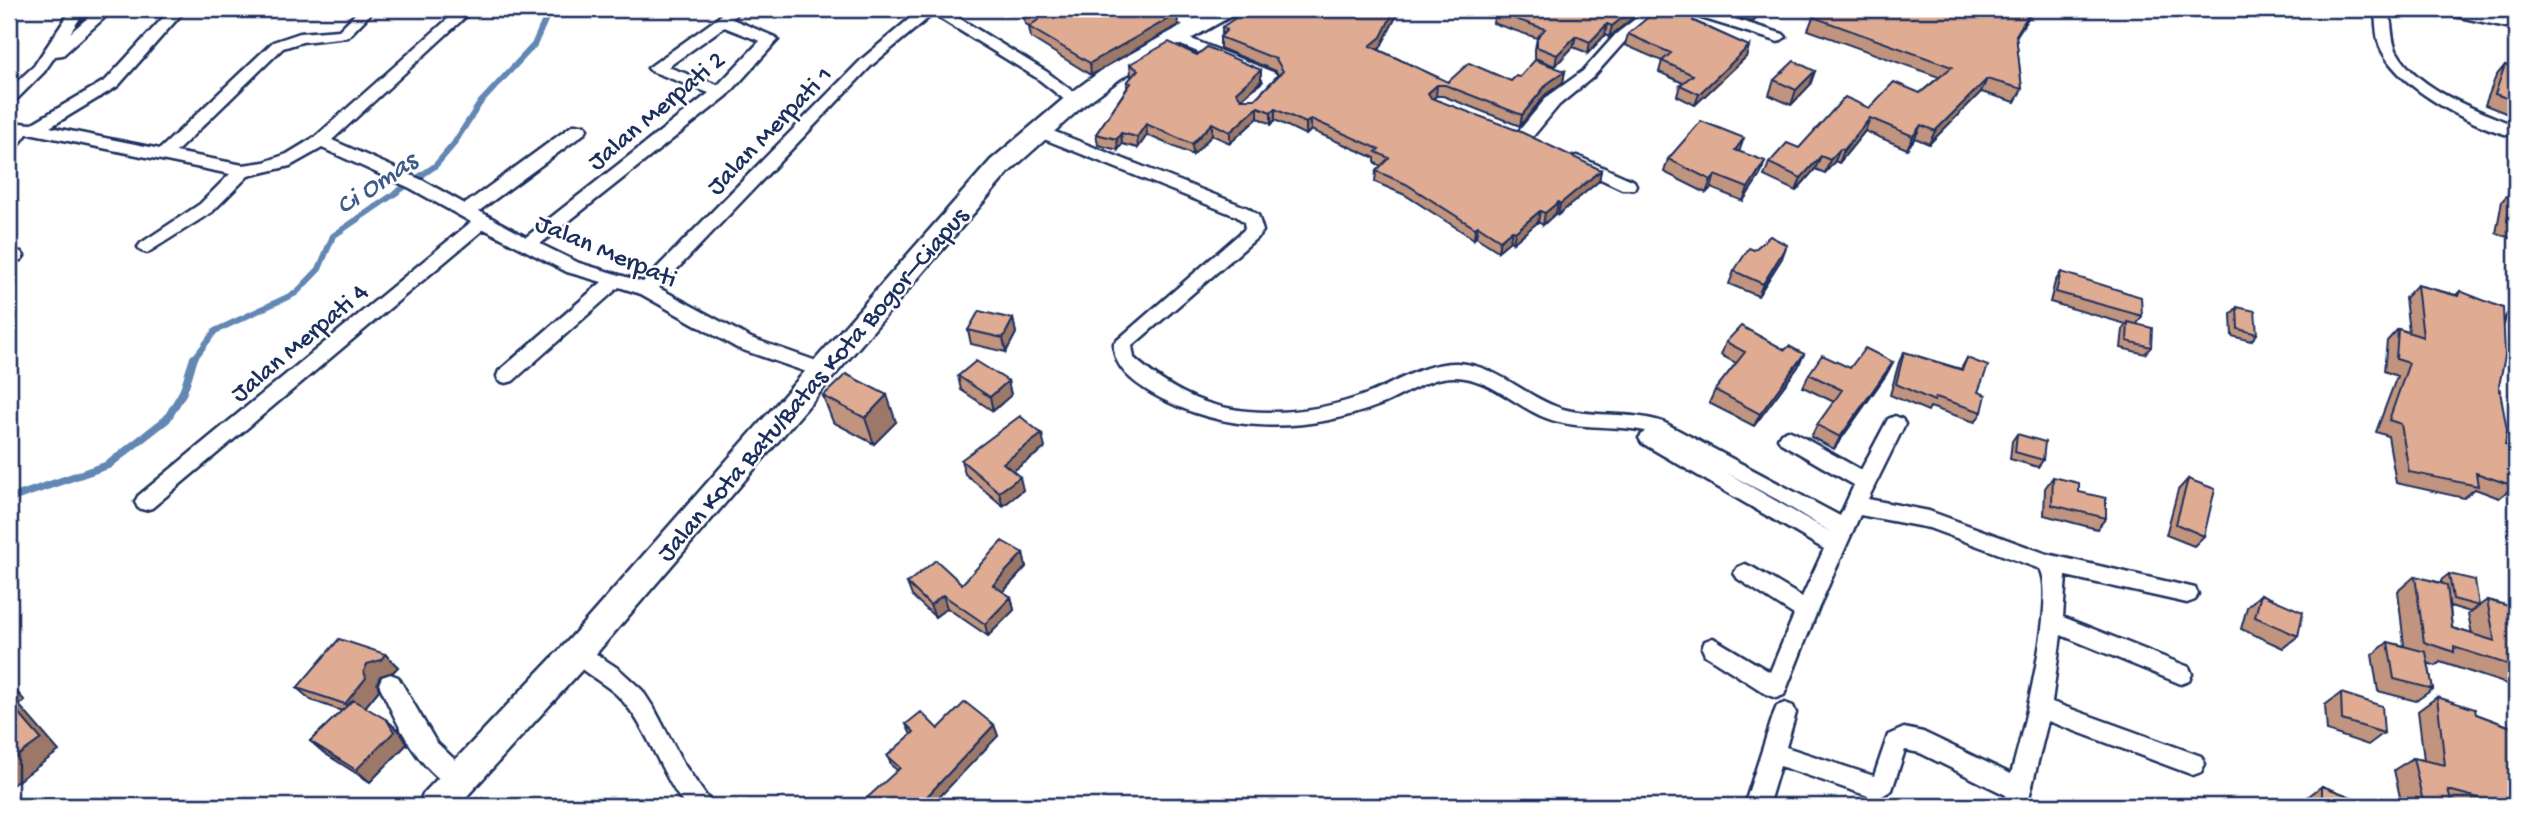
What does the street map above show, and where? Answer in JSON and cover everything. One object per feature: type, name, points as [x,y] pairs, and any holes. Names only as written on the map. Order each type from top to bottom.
[{"type":"main road","name":"Jalan Kota Batu/Batas Kota Bogor–Ciapus","points":[[435,806],[578,652],[766,438],[979,187],[1076,100],[1113,73],[1227,9]]},
{"type":"street","points":[[39,69],[79,9]]},
{"type":"street","points":[[9,97],[107,9]]},
{"type":"street","points":[[9,146],[22,128],[112,83],[179,9]]},
{"type":"street","points":[[164,154],[278,45],[300,37],[343,34],[368,9]]},
{"type":"street","points":[[22,128],[243,171],[263,170],[280,164],[321,141],[467,9]]},
{"type":"street","points":[[932,9],[1034,70],[1076,100]]},
{"type":"street","name":"Jalan Merpati 1","points":[[647,289],[867,62],[932,9]]},
{"type":"street","points":[[1157,9],[1186,31],[1270,76],[1272,83],[1247,104]]},
{"type":"street","points":[[1523,136],[1553,101],[1588,74],[1621,37],[1657,9]]},
{"type":"street","points":[[1687,9],[1778,37]]},
{"type":"street","points":[[2381,9],[2388,48],[2402,67],[2440,96],[2516,132]]},
{"type":"street","points":[[2440,9],[2516,25]]},
{"type":"street","points":[[721,92],[656,68],[728,15]]},
{"type":"street","name":"Jalan Merpati 2","points":[[527,245],[721,92],[771,39],[728,15]]},
{"type":"street","name":"Jalan Merpati 4","points":[[145,502],[579,129]]},
{"type":"street","points":[[1040,131],[1242,212],[1252,219],[1254,231],[1123,343],[1122,356],[1126,363],[1174,400],[1210,413],[1245,418],[1298,417],[1338,411],[1437,373],[1465,371],[1558,415],[1570,418],[1635,420],[1656,427],[1785,494],[1840,538]]},
{"type":"street","name":"Jalan Merpati","points":[[321,141],[416,184],[573,268],[647,289],[744,343],[821,370]]},
{"type":"street","points":[[1559,152],[1628,185]]},
{"type":"street","points":[[147,247],[220,197],[243,171]]},
{"type":"street","points":[[506,376],[616,280]]},
{"type":"street","points":[[2516,317],[2498,398],[2508,454],[2516,473]]},
{"type":"street","points":[[1713,648],[1776,688],[1804,610],[1864,482],[1895,425]]},
{"type":"street","points":[[1645,436],[1840,538]]},
{"type":"street","points":[[1788,438],[1864,482]]},
{"type":"street","points":[[1855,506],[1894,510],[1969,532],[2047,564],[2187,594]]},
{"type":"street","points":[[1773,753],[1877,788],[1884,782],[1896,743],[1907,739],[1931,747],[2020,800],[2040,708],[2052,622],[2054,575],[2047,564]]},
{"type":"street","points":[[1745,573],[1804,610]]},
{"type":"street","points":[[2052,622],[2181,674]]},
{"type":"street","points":[[578,652],[628,690],[657,734],[680,780],[701,806]]},
{"type":"street","points":[[390,684],[430,755],[447,773],[460,780]]},
{"type":"street","points":[[2040,708],[2193,764]]},
{"type":"street","points":[[1756,806],[1785,713]]},
{"type":"building","points":[[1027,9],[1164,9],[1177,14],[1090,63],[1029,27],[1039,19],[1023,12]]},
{"type":"building","points":[[1249,9],[1261,9],[1269,13],[1275,9],[1395,9],[1381,37],[1370,46],[1448,82],[1469,63],[1511,81],[1516,76],[1520,77],[1535,60],[1565,71],[1547,84],[1522,115],[1445,85],[1437,85],[1428,93],[1431,98],[1519,131],[1601,170],[1560,204],[1558,202],[1545,213],[1540,211],[1515,232],[1512,230],[1500,240],[1478,226],[1475,228],[1406,184],[1376,171],[1389,158],[1376,152],[1379,149],[1311,119],[1306,123],[1275,109],[1271,112],[1258,107],[1230,132],[1212,123],[1192,144],[1146,124],[1137,137],[1121,133],[1117,139],[1096,134],[1131,83],[1127,82],[1138,70],[1130,64],[1169,42],[1197,55],[1207,47],[1261,70],[1236,92],[1241,99],[1255,99],[1283,71],[1276,59],[1220,37],[1227,30],[1222,27]]},
{"type":"building","points":[[1498,9],[1633,9],[1612,26],[1607,24],[1590,42],[1576,36],[1557,55],[1537,47],[1537,38],[1545,29],[1495,12]]},
{"type":"building","points":[[1658,9],[1697,9],[1693,21],[1749,46],[1699,94],[1680,85],[1693,75],[1662,61],[1671,53],[1628,34]]},
{"type":"building","points":[[1817,9],[2032,9],[2016,35],[2022,89],[1987,79],[1935,131],[1921,125],[1913,136],[1870,118],[1844,150],[1840,149],[1830,160],[1821,156],[1801,178],[1769,163],[1787,143],[1799,148],[1845,97],[1869,108],[1894,82],[1920,93],[1952,67],[1813,17]]},
{"type":"building","points":[[1794,61],[1815,71],[1796,90],[1774,80]]},
{"type":"building","points":[[2505,65],[2516,69],[2516,101],[2495,94]]},
{"type":"building","points":[[1701,121],[1744,138],[1735,150],[1765,161],[1748,188],[1715,175],[1711,180],[1668,159]]},
{"type":"building","points":[[2513,189],[2516,190],[2516,224],[2507,221]]},
{"type":"building","points":[[1770,236],[1787,245],[1763,284],[1734,271],[1749,248],[1754,250]]},
{"type":"building","points":[[2061,272],[2141,297],[2142,316],[2056,292]]},
{"type":"building","points":[[2417,285],[2458,296],[2460,291],[2503,308],[2505,356],[2499,386],[2507,430],[2505,445],[2511,447],[2514,453],[2514,486],[2476,473],[2478,486],[2409,472],[2401,424],[2389,420],[2409,363],[2396,359],[2398,329],[2423,337]]},
{"type":"building","points":[[2237,307],[2255,311],[2257,334],[2238,329]]},
{"type":"building","points":[[979,311],[1013,319],[1003,338],[968,330]]},
{"type":"building","points":[[2128,322],[2152,328],[2151,347],[2127,341]]},
{"type":"building","points":[[1741,326],[1785,350],[1789,346],[1804,354],[1760,414],[1715,390],[1745,352],[1726,342]]},
{"type":"building","points":[[1865,348],[1893,362],[1840,437],[1817,425],[1842,390],[1809,374],[1822,355],[1850,368]]},
{"type":"building","points":[[1904,352],[1962,370],[1967,358],[1988,366],[1978,392],[1986,395],[1982,412],[1936,397],[1934,401],[1896,384]]},
{"type":"building","points":[[976,361],[1008,381],[990,397],[958,376]]},
{"type":"building","points":[[846,374],[887,395],[865,418],[823,396]]},
{"type":"building","points":[[1020,416],[1042,434],[1003,463],[1020,477],[999,492],[961,460]]},
{"type":"building","points":[[2017,434],[2045,442],[2043,460],[2015,452]]},
{"type":"building","points":[[2053,477],[2079,483],[2079,492],[2106,498],[2106,518],[2052,505]]},
{"type":"building","points":[[2188,479],[2215,489],[2204,536],[2176,524]]},
{"type":"building","points":[[1002,541],[1023,553],[993,585],[1011,597],[985,624],[943,595],[930,605],[907,583],[936,560],[962,584]]},
{"type":"building","points":[[2449,574],[2475,580],[2479,606],[2453,599]]},
{"type":"building","points":[[2415,576],[2447,585],[2452,628],[2495,641],[2487,600],[2516,608],[2516,667],[2454,647],[2454,652],[2424,642]]},
{"type":"building","points":[[2261,594],[2303,612],[2298,636],[2255,617]]},
{"type":"building","points":[[339,639],[385,654],[381,660],[367,664],[364,671],[366,678],[345,704],[297,688]]},
{"type":"building","points":[[2388,642],[2426,652],[2433,689],[2394,679]]},
{"type":"building","points":[[2341,693],[2382,706],[2384,733],[2342,720]]},
{"type":"building","points":[[2437,697],[2475,709],[2476,714],[2516,729],[2516,806],[2498,806],[2498,803],[2448,790],[2453,806],[2424,806],[2413,758],[2445,765]]},
{"type":"building","points":[[353,700],[387,720],[394,732],[356,770],[310,741]]},
{"type":"building","points":[[9,702],[41,739],[9,762]]},
{"type":"building","points":[[965,702],[994,725],[918,806],[858,806],[900,768],[887,756],[914,732],[906,724],[921,712],[938,729]]},
{"type":"building","points":[[2322,786],[2375,806],[2322,806]]},
{"type":"waterway","name":"Ci Omas","points":[[194,359],[215,331],[296,293],[319,269],[333,236],[435,166],[453,145],[480,103],[534,45],[550,9]]},
{"type":"waterway","name":"Ci Omas","points":[[9,499],[108,465],[167,419],[183,392],[194,358]]}]
